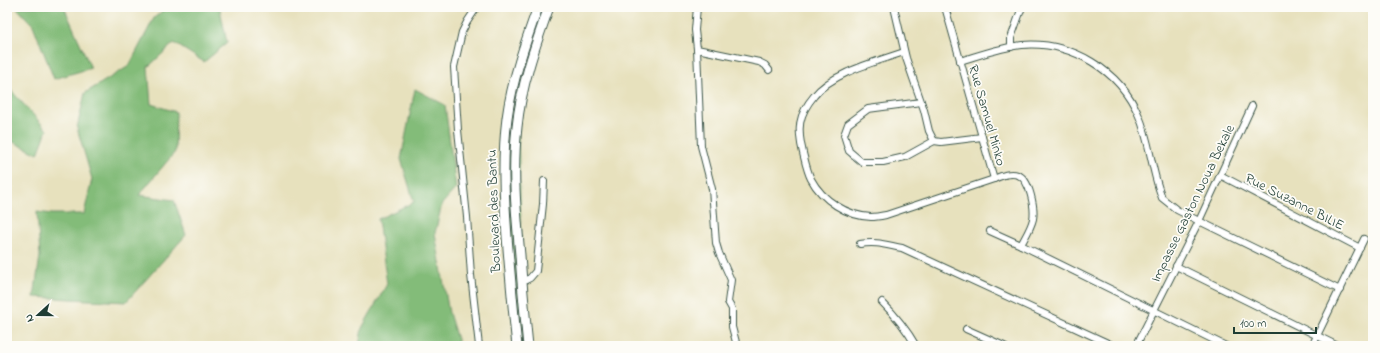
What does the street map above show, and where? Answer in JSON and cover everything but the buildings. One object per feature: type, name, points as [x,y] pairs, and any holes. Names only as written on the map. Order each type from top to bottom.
[{"type":"highway","name":"Boulevard des Bantu","points":[[517,346],[503,185],[505,137],[510,102],[517,70],[538,7]]},
{"type":"highway","name":"Boulevard des Bantu","points":[[528,346],[514,169],[517,126],[526,79],[549,7]]},
{"type":"highway","points":[[510,279],[513,346]]},
{"type":"highway","points":[[524,307],[533,346]]},
{"type":"street","points":[[477,7],[462,32],[454,67],[467,217],[470,275],[479,346]]},
{"type":"street","points":[[697,7],[695,30],[702,146],[712,189],[716,243],[731,280],[728,302],[732,309],[732,327],[737,346]]},
{"type":"street","points":[[894,7],[904,52],[929,131],[934,141]]},
{"type":"street","name":"Rue Samuel Minko","points":[[946,7],[994,179],[1008,174],[1017,174],[1025,180],[1029,188],[1034,213],[1030,228],[1021,245]]},
{"type":"street","points":[[1011,46],[1011,38],[1022,7]]},
{"type":"street","points":[[960,61],[1011,46],[1048,45],[1077,54],[1107,72],[1125,92],[1139,114],[1145,131],[1155,177],[1162,198],[1177,210],[1340,290]]},
{"type":"street","points":[[697,49],[759,62],[765,64],[769,70]]},
{"type":"street","points":[[904,52],[846,73],[828,83],[814,95],[800,122],[800,138],[810,178],[818,190],[828,200],[842,208],[859,215],[870,217],[886,215],[994,179]]},
{"type":"street","points":[[921,102],[868,109],[848,124],[844,135],[849,151],[862,162],[884,162],[905,157],[934,141],[982,137]]},
{"type":"street","name":"Impasse Gaston Noua Bekale","points":[[1151,310],[1199,221],[1252,106]]},
{"type":"street","name":"Rue Suzanne BILIE","points":[[1220,176],[1360,248]]},
{"type":"street","points":[[522,282],[530,278],[536,271],[544,204],[544,181]]},
{"type":"street","points":[[990,231],[1226,346]]},
{"type":"street","points":[[1312,346],[1364,239]]},
{"type":"street","points":[[860,244],[876,242],[902,248],[1114,346]]},
{"type":"street","points":[[1176,266],[1338,346]]},
{"type":"street","points":[[882,302],[910,335],[916,346]]},
{"type":"street","points":[[1136,346],[1151,310]]},
{"type":"street","points":[[966,329],[1004,346]]},
{"type":"green space","points":[[16,7],[64,7],[91,68],[54,79],[33,25]]},
{"type":"green space","points":[[167,7],[221,7],[220,9],[227,43],[204,62],[174,43],[148,67],[151,104],[176,112],[175,152],[139,195],[174,200],[186,235],[126,302],[34,297],[40,256],[37,212],[52,214],[84,214],[92,179],[77,128],[85,93],[129,66],[154,18]]},
{"type":"green space","points":[[542,7],[545,7],[523,72],[517,106],[525,346],[520,346],[509,223],[508,139],[517,83]]},
{"type":"green space","points":[[7,86],[47,130],[38,154],[7,139]]},
{"type":"green space","points":[[415,89],[445,105],[456,188],[442,204],[435,233],[449,313],[459,346],[359,346],[362,328],[387,284],[378,219],[414,202],[401,159]]}]
